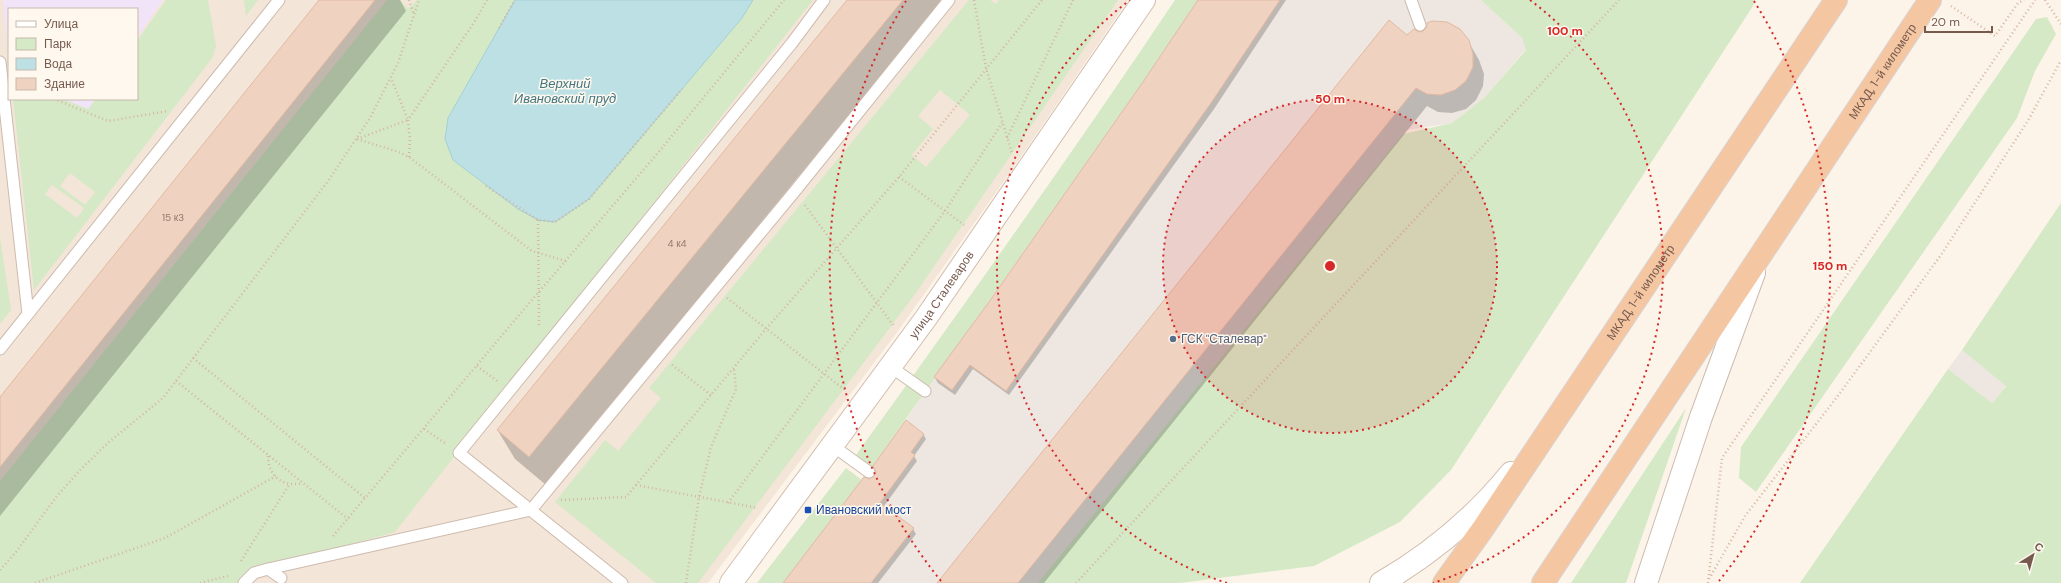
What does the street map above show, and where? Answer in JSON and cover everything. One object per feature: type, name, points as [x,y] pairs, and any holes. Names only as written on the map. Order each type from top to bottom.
[{"type":"highway","name":"МКАД, 1-й километр","points":[[1444,583],[1482,530],[1836,0]]},
{"type":"highway","name":"МКАД, 1-й километр","points":[[1543,583],[1760,257],[1939,2]]},
{"type":"main road","name":"улица Сталеваров","points":[[731,583],[891,367],[1079,97],[1144,0]]},
{"type":"main road","points":[[1646,583],[1701,417],[1760,257]]},
{"type":"main road","points":[[1382,583],[1409,567],[1458,528],[1495,492],[1563,408]]},
{"type":"lane","points":[[0,349],[279,0]]},
{"type":"lane","points":[[622,583],[534,506],[459,453],[792,44],[824,0]]},
{"type":"lane","points":[[244,583],[254,573],[268,569],[534,506],[795,191],[949,0]]},
{"type":"lane","points":[[1411,0],[1420,25]]},
{"type":"lane","points":[[0,62],[28,314]]},
{"type":"lane","points":[[891,367],[925,391]]},
{"type":"lane","points":[[833,446],[869,472]]},
{"type":"lane","points":[[268,569],[281,578]]},
{"type":"path","points":[[409,0],[414,16]]},
{"type":"path","points":[[0,570],[16,552],[57,496],[81,470],[109,442],[163,398],[328,181],[356,139],[391,77],[407,40],[419,0]]},
{"type":"path","points":[[356,139],[408,120],[475,21],[486,0]]},
{"type":"path","points":[[499,28],[515,0]]},
{"type":"path","points":[[328,541],[537,294],[658,154],[784,0]]},
{"type":"path","points":[[974,0],[986,68],[1013,157]]},
{"type":"path","points":[[534,506],[626,497],[766,329],[899,177],[1042,0]]},
{"type":"path","points":[[1007,138],[1072,0]]},
{"type":"path","points":[[1076,583],[1619,0]]},
{"type":"path","points":[[1939,2],[1996,36],[2018,3],[2024,0]]},
{"type":"path","points":[[1708,582],[1722,458],[2035,0]]},
{"type":"path","points":[[2044,0],[2061,24]]},
{"type":"path","points":[[1708,582],[1745,516],[1836,397],[1941,255],[2029,119],[2061,60]]},
{"type":"path","points":[[391,77],[408,120],[410,138],[409,157]]},
{"type":"path","points":[[486,186],[538,220],[555,222],[589,199],[682,89]]},
{"type":"path","points":[[57,100],[108,120],[193,108]]},
{"type":"path","points":[[728,503],[945,211],[1002,123]]},
{"type":"path","points":[[356,139],[399,152],[409,157],[537,253],[566,261]]},
{"type":"path","points":[[899,177],[969,229]]},
{"type":"path","points":[[795,191],[897,330]]},
{"type":"path","points":[[538,220],[537,294],[540,354]]},
{"type":"path","points":[[714,288],[850,394]]},
{"type":"path","points":[[659,356],[711,395]]},
{"type":"path","points":[[193,358],[365,498]]},
{"type":"path","points":[[477,366],[510,391]]},
{"type":"path","points":[[686,583],[699,497],[711,447],[736,389],[734,367]]},
{"type":"path","points":[[176,381],[348,519]]},
{"type":"path","points":[[424,429],[459,453]]},
{"type":"path","points":[[268,455],[268,465],[276,476],[290,485],[303,483]]},
{"type":"path","points":[[35,583],[165,538],[276,476]]},
{"type":"path","points":[[636,484],[762,509]]},
{"type":"path","points":[[240,562],[290,485]]},
{"type":"shaded area","points":[[0,0],[1128,0],[1016,164],[898,331],[708,583],[0,583]]},
{"type":"shaded area","points":[[3,0],[163,0],[138,37],[138,8],[8,8],[8,53]]},
{"type":"shaded area","points":[[1198,0],[1481,0],[1522,38],[1526,49],[1484,98],[1452,123],[1407,130],[1149,452],[1041,583],[783,583],[906,420],[934,377],[1143,82]]},
{"type":"shaded area","points":[[65,100],[94,100],[88,110]]},
{"type":"shaded area","points":[[1962,350],[2006,385],[1992,403],[1948,369]]},
{"type":"green space","points":[[166,0],[208,0],[216,46],[213,57],[34,290],[13,100],[66,100],[88,109],[95,100],[138,100],[138,40]],"holes":[[[70,173],[95,192],[85,205],[60,186]],[[52,185],[84,208],[77,218],[45,194]]]},
{"type":"green space","points":[[244,0],[258,0],[246,16]]},
{"type":"green space","points":[[387,0],[400,0],[408,9],[417,0],[813,0],[395,532],[254,571],[242,583],[0,583],[0,481]]},
{"type":"green space","points":[[969,0],[990,0],[996,4],[999,0],[1118,0],[913,297],[698,583],[656,583],[555,502],[605,440],[618,451],[661,398],[649,388]],"holes":[[[940,90],[970,115],[926,167],[912,155],[933,129],[918,116]]]},
{"type":"green space","points":[[1175,0],[1198,0],[1143,82],[872,467],[856,455],[1057,172]]},
{"type":"green space","points":[[1481,0],[1755,0],[1753,6],[1451,470],[1400,522],[1314,566],[1180,583],[1038,583],[1403,134],[1452,123],[1484,98],[1526,50],[1522,38]]},
{"type":"green space","points":[[2047,17],[2056,34],[2035,71],[2017,118],[1756,492],[1739,478],[1741,447],[2036,19]]},
{"type":"green space","points":[[2061,203],[2061,583],[1800,583],[1948,369],[1992,403],[2006,386],[1962,350]]},
{"type":"green space","points":[[0,237],[11,310],[0,324]]},
{"type":"green space","points":[[1686,408],[1626,583],[1571,583]]},
{"type":"green space","points":[[846,468],[862,480],[783,583],[757,583]]},
{"type":"water","name":"Верхний Ивановский пруд","points":[[515,0],[753,0],[742,18],[589,199],[555,222],[538,220],[518,209],[453,160],[445,139],[448,118]]},
{"type":"building","points":[[319,0],[375,0],[0,467],[0,397]]},
{"type":"building","points":[[847,0],[903,0],[529,457],[497,430]]},
{"type":"building","points":[[1198,0],[1280,0],[1211,103],[1006,391],[970,365],[952,390],[934,377],[989,302],[1143,82]]},
{"type":"building","name":"ГСК \"Сталевар\"","points":[[1389,20],[1407,35],[1414,29],[1418,32],[1423,31],[1427,27],[1427,23],[1432,21],[1447,22],[1460,29],[1469,40],[1473,54],[1473,67],[1466,81],[1455,90],[1441,95],[1427,94],[1416,88],[1018,583],[937,583]]},
{"type":"building","points":[[906,420],[924,434],[911,452],[915,455],[880,503],[914,528],[871,583],[783,583],[864,477],[869,479],[874,476],[876,472],[873,466]]},
{"type":"place","name":"ГСК \"Сталевар\"","points":[[1173,339]]},
{"type":"place","name":"Ивановский мост","points":[[808,510]]}]
